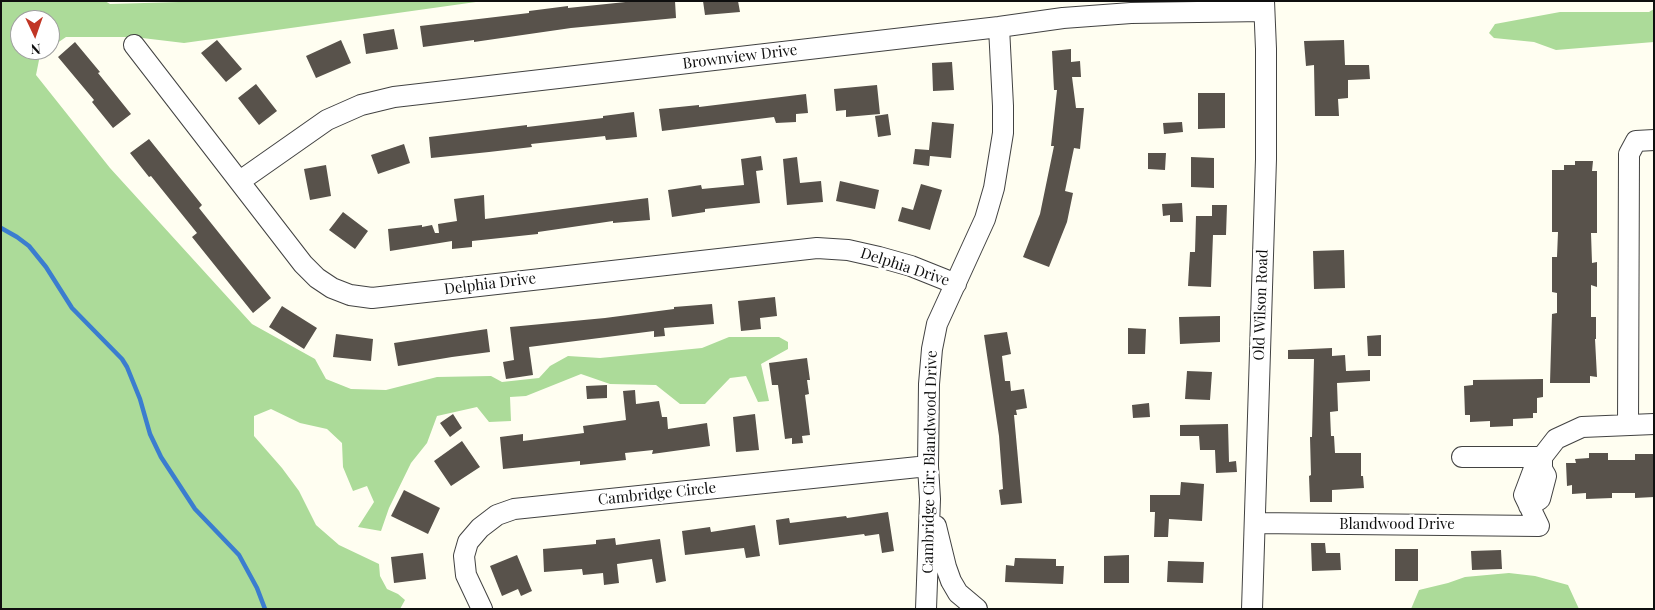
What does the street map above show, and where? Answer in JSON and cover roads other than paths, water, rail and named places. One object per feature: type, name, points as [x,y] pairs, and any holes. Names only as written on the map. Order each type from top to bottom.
[{"type":"street","name":"Brownview Drive","points":[[240,181],[327,120],[361,105],[394,97],[998,28],[1063,18],[1264,6]]},
{"type":"street","name":"Old Wilson Road","points":[[1252,609],[1266,159],[1264,6]]},
{"type":"street","name":"Cambridge Cir; Blandwood Drive","points":[[926,609],[930,499],[928,384],[932,349],[937,324],[985,219],[1000,159],[1003,133],[1003,106],[998,28]]},
{"type":"street","name":"Delphia Drive","points":[[134,45],[303,264],[317,278],[332,288],[350,295],[372,298],[817,248],[848,250],[879,257],[911,266],[956,284]]},
{"type":"street","points":[[1628,424],[1629,154],[1636,142],[1654,140]]},
{"type":"street","points":[[1462,457],[1542,463],[1556,439],[1582,427],[1654,424]]},
{"type":"street","name":"Blandwood Drive","points":[[1255,523],[1539,526],[1529,506],[1540,499],[1546,476],[1542,463]]},
{"type":"street","name":"Cambridge Circle","points":[[482,609],[466,575],[464,556],[468,542],[480,528],[497,515],[514,509],[928,466]]},
{"type":"street","points":[[930,499],[940,546],[951,581],[958,593],[977,609]]},
{"type":"waterway","points":[[1,228],[29,246],[46,267],[72,308],[122,359],[140,399],[150,434],[161,457],[195,509],[239,555],[257,588],[265,609]]}]
